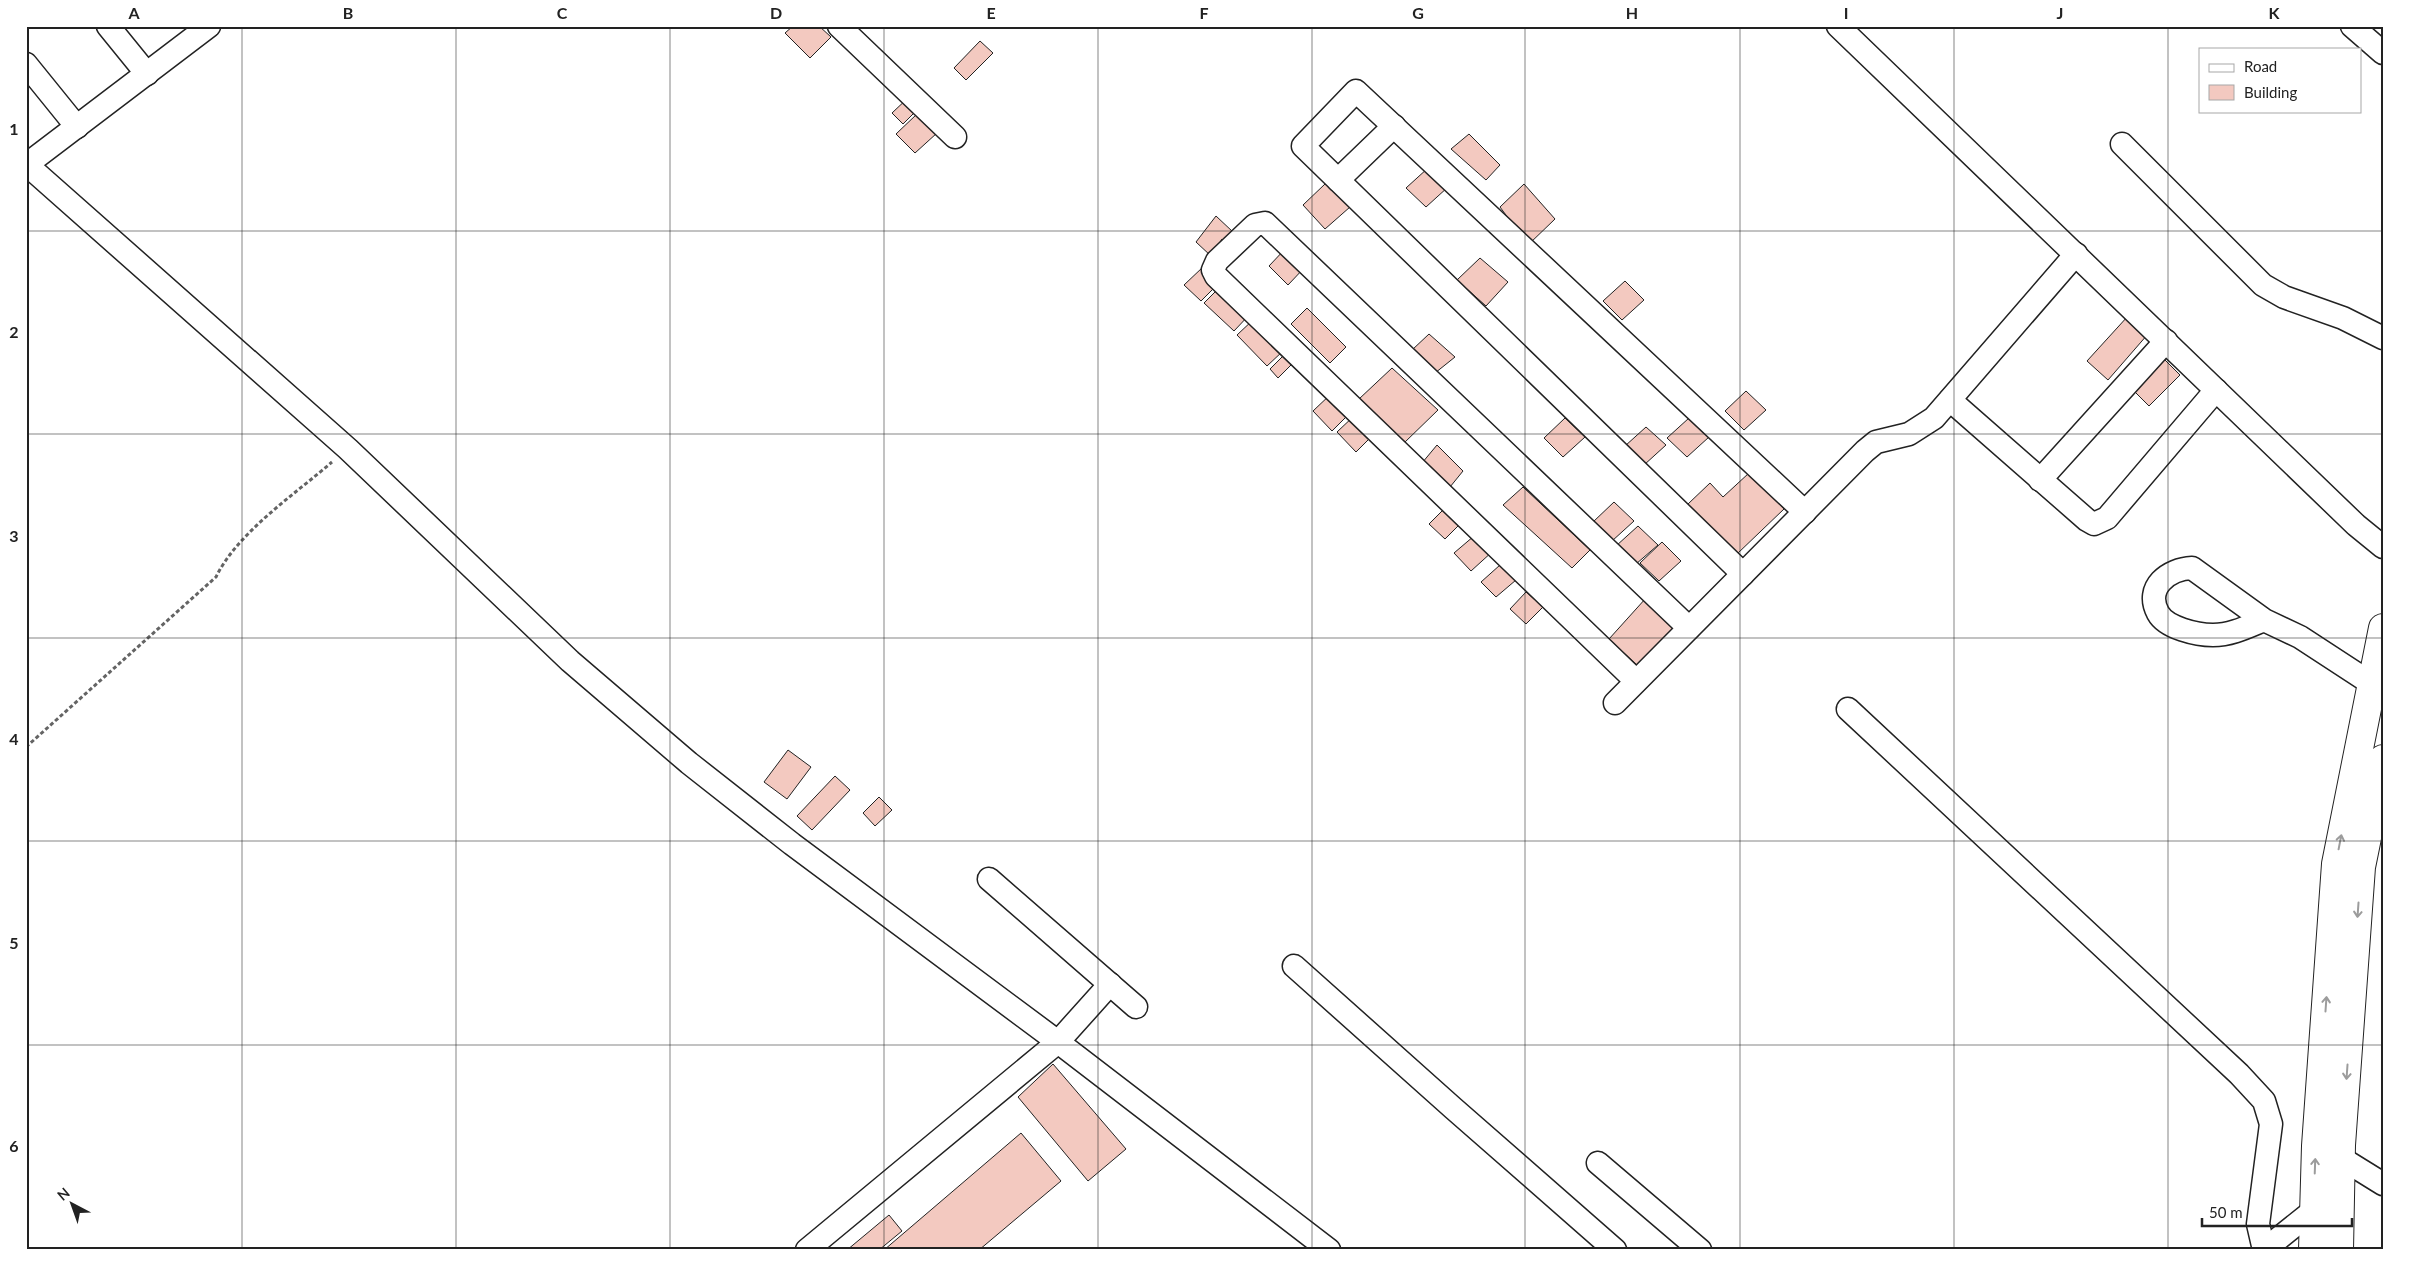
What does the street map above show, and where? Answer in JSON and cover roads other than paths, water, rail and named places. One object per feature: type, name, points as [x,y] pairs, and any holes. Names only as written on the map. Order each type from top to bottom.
[{"type":"highway","points":[[2332,1250],[2314,1210],[2316,1146],[2336,864],[2383,628]]},
{"type":"highway","points":[[2332,1250],[2341,1158],[2361,867],[2383,759]]},
{"type":"street","points":[[108,26],[147,74]]},
{"type":"street","points":[[839,26],[955,137]]},
{"type":"street","points":[[1838,26],[1900,88],[2076,254],[2356,525],[2383,547]]},
{"type":"street","points":[[2352,26],[2383,53]]},
{"type":"street","points":[[208,27],[27,165],[348,449],[570,661],[689,764],[792,844],[1058,1042],[1329,1250]]},
{"type":"street","points":[[26,64],[77,126]]},
{"type":"street","points":[[1743,574],[1303,146],[1356,91],[1805,512]]},
{"type":"street","points":[[1338,180],[1394,126]]},
{"type":"street","points":[[2122,144],[2263,285],[2284,297],[2327,312],[2383,338]]},
{"type":"street","points":[[1636,681],[1216,276],[1213,270],[1217,261],[1255,225],[1265,223],[1689,628]]},
{"type":"street","points":[[1615,703],[1876,442],[1909,434],[1934,418],[2076,254]]},
{"type":"street","points":[[2040,480],[2166,341]]},
{"type":"street","points":[[1950,400],[2040,480],[2094,524],[2107,518],[2216,390]]},
{"type":"street","points":[[2264,620],[2300,637],[2372,684]]},
{"type":"street","points":[[1848,709],[2239,1074],[2264,1101],[2271,1124],[2258,1224],[2264,1250],[2314,1210]]},
{"type":"street","points":[[989,879],[1136,1007]]},
{"type":"street","points":[[1294,966],[1615,1250]]},
{"type":"street","points":[[807,1250],[1058,1042],[1110,984]]},
{"type":"street","points":[[2341,1158],[2383,1184]]},
{"type":"street","points":[[1598,1163],[1700,1250]]}]
